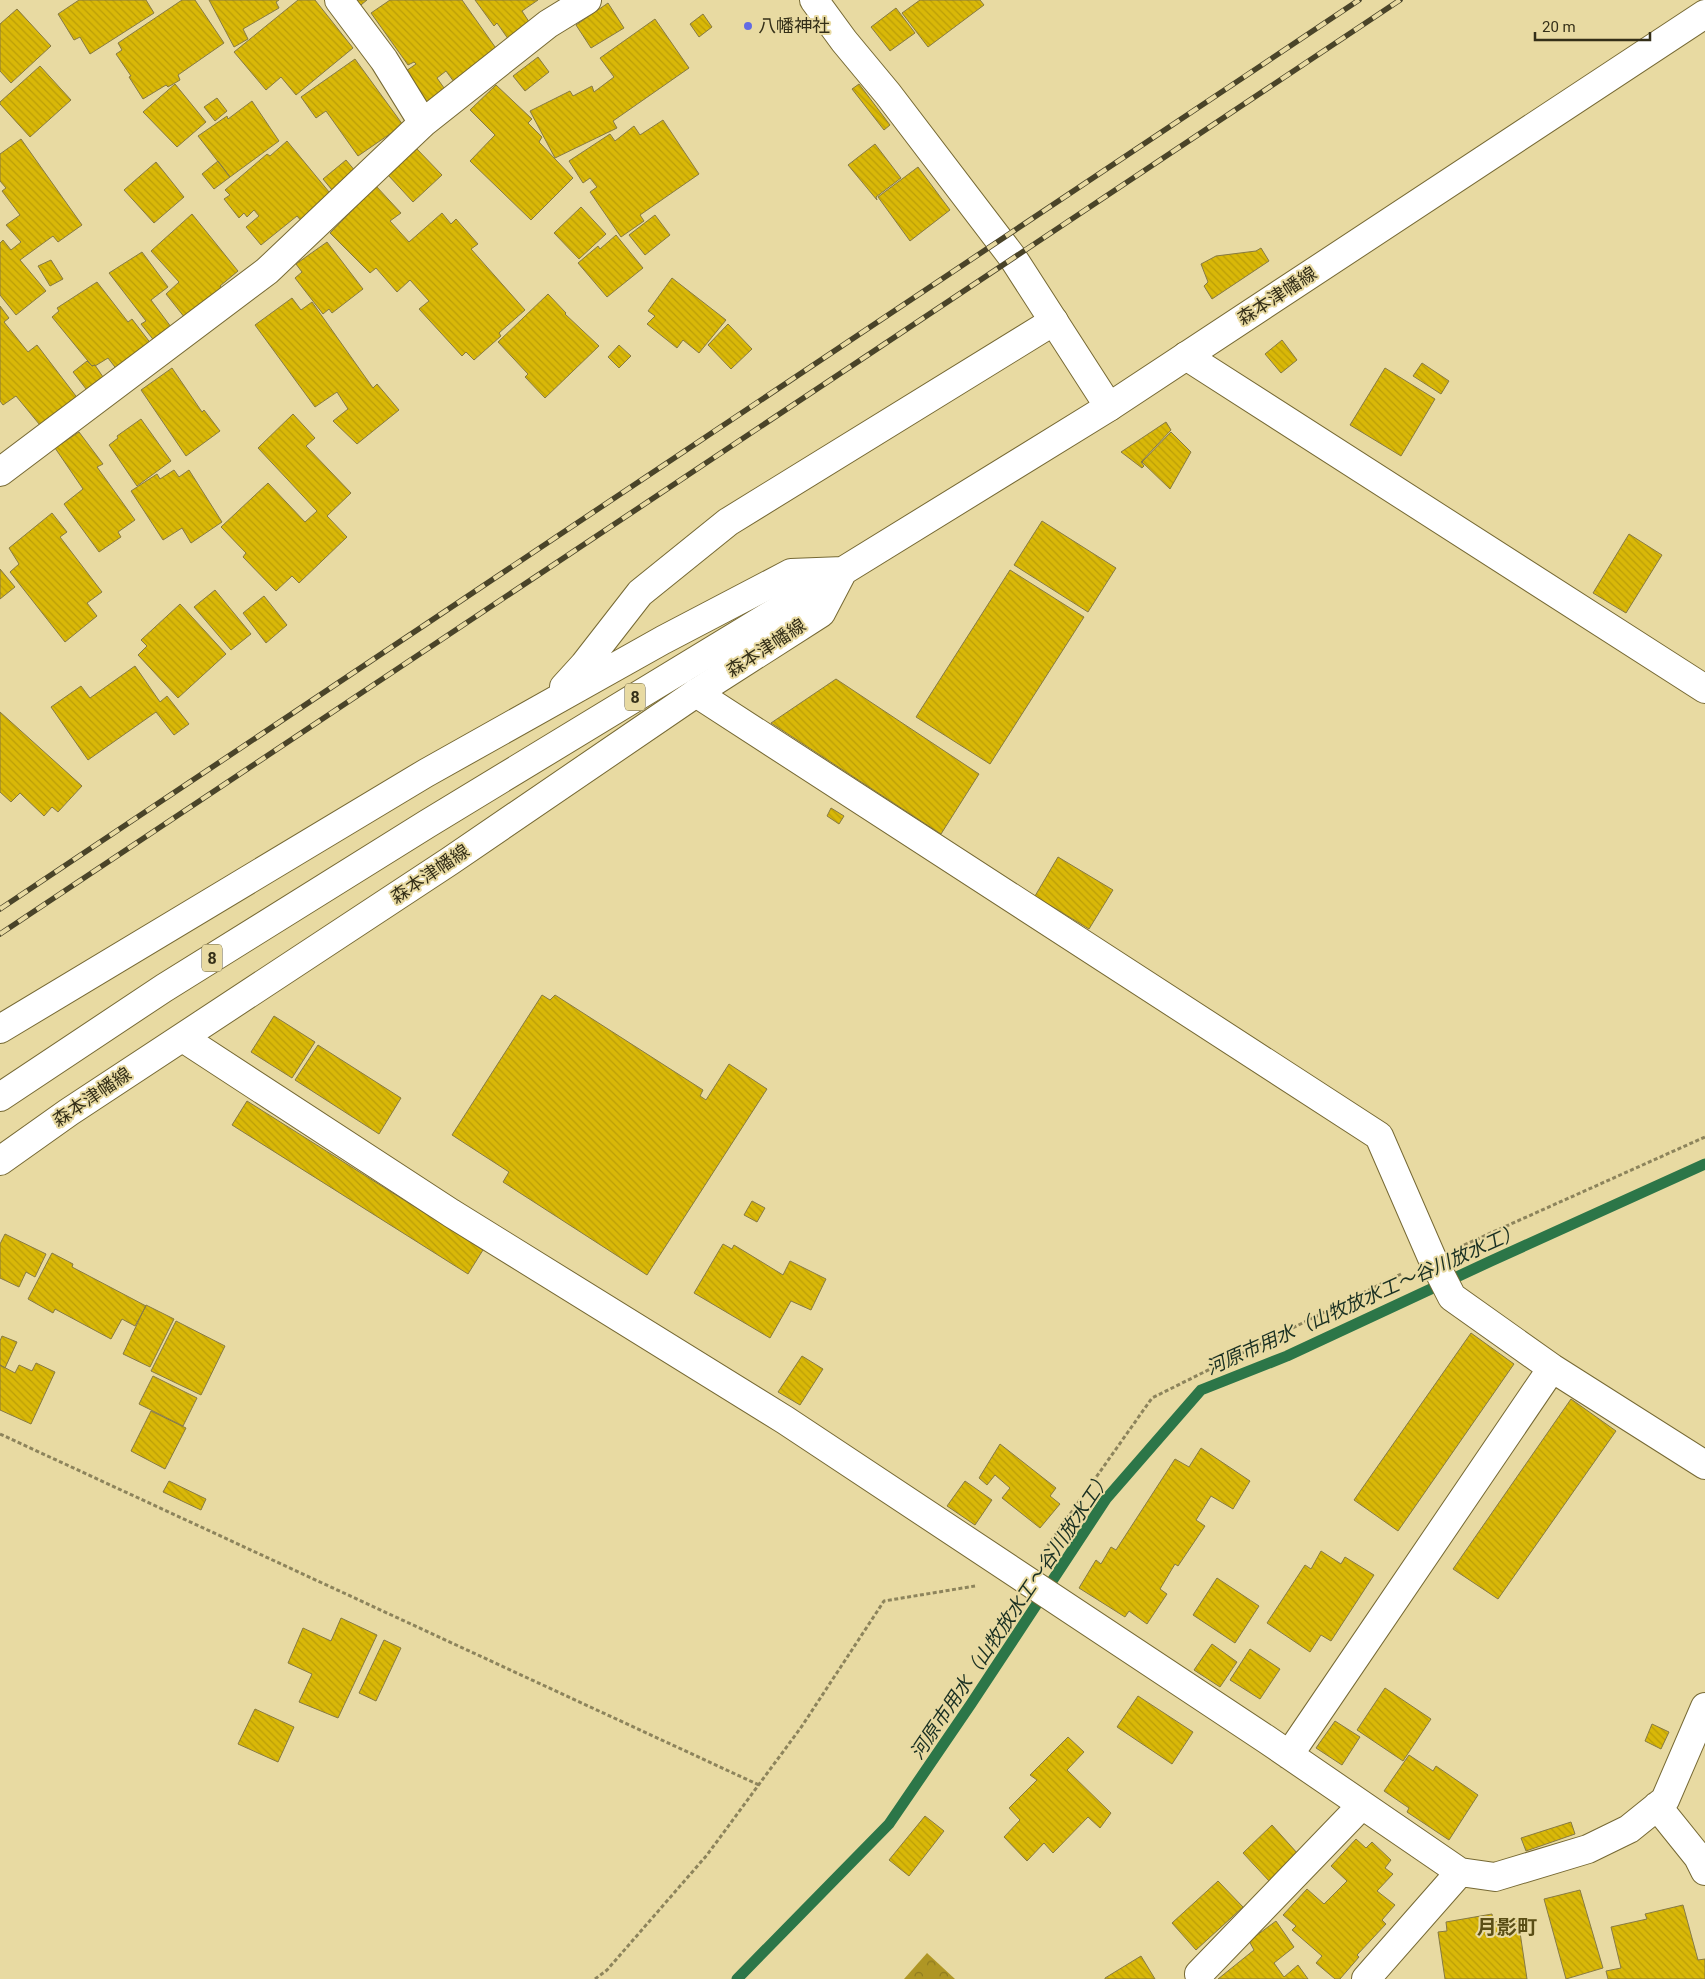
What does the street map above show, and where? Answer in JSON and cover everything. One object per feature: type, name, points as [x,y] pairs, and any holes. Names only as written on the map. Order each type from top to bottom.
[{"type":"main road","points":[[339,0],[384,60],[423,123]]},
{"type":"main road","points":[[0,472],[267,271],[423,123],[548,24],[587,0]]},
{"type":"main road","points":[[814,0],[1014,258],[1108,407]]},
{"type":"main road","name":"森本津幡線","points":[[0,1030],[426,773],[663,640],[791,573],[843,571],[1108,407],[1705,14]]},
{"type":"main road","points":[[545,706],[584,665],[640,593],[728,522],[1054,321]]},
{"type":"main road","points":[[1186,356],[1705,689]]},
{"type":"main road","name":"森本津幡線","points":[[0,1161],[69,1112],[450,861],[696,692],[821,613],[843,571]]},
{"type":"main road","name":"8","points":[[0,1097],[164,988],[427,824],[843,571]]},
{"type":"main road","points":[[696,692],[1379,1136],[1452,1297],[1552,1368],[1705,1466]]},
{"type":"main road","points":[[182,1038],[451,1213],[785,1420],[1289,1755],[1460,1872],[1495,1877],[1588,1849],[1630,1829],[1665,1800],[1705,1707]]},
{"type":"main road","points":[[1289,1755],[1552,1368]]},
{"type":"main road","points":[[1200,1974],[1362,1805]]},
{"type":"main road","points":[[1657,1806],[1698,1857],[1705,1871]]},
{"type":"main road","points":[[1366,1979],[1460,1872]]},
{"type":"path","points":[[595,1979],[607,1970],[707,1855],[802,1726],[884,1600],[1029,1582],[1152,1398],[1440,1273],[1705,1137]]},
{"type":"path","points":[[0,1434],[759,1785]]},
{"type":"green space","points":[[927,1953],[955,1979],[904,1979]]},
{"type":"building","points":[[79,0],[146,0],[154,13],[90,54],[80,37],[74,40],[58,14]]},
{"type":"building","points":[[182,0],[195,0],[224,43],[178,75],[180,80],[168,87],[166,85],[143,99],[129,77],[131,76],[116,54],[122,50],[118,43]]},
{"type":"building","points":[[209,0],[279,0],[276,2],[279,8],[243,29],[248,39],[234,47]]},
{"type":"building","points":[[298,0],[315,0],[353,48],[296,95],[281,77],[266,90],[234,52]]},
{"type":"building","points":[[349,0],[367,0],[356,9]]},
{"type":"building","points":[[390,0],[462,0],[500,54],[457,86],[446,71],[437,78],[449,95],[427,111],[403,73],[416,64],[414,62],[408,65],[371,13]]},
{"type":"building","points":[[475,0],[538,0],[522,11],[533,28],[511,43],[497,23],[494,26]]},
{"type":"building","points":[[920,0],[980,0],[984,5],[928,47],[902,13]]},
{"type":"building","points":[[608,3],[624,28],[591,48],[576,25]]},
{"type":"building","points":[[896,8],[915,33],[890,51],[871,27]]},
{"type":"building","points":[[17,9],[51,46],[11,83],[0,71],[0,24]]},
{"type":"building","points":[[703,14],[712,27],[699,37],[690,24]]},
{"type":"building","points":[[655,19],[689,68],[613,121],[617,128],[555,158],[530,111],[570,91],[573,96],[592,86],[594,92],[614,77],[600,58]]},
{"type":"building","points":[[538,57],[549,72],[525,91],[513,76]]},
{"type":"building","points":[[355,59],[403,125],[358,156],[326,111],[316,118],[301,97]]},
{"type":"building","points":[[40,66],[71,100],[30,137],[0,102]]},
{"type":"building","points":[[175,84],[206,122],[177,147],[143,112]]},
{"type":"building","points":[[859,84],[890,125],[884,130],[852,89]]},
{"type":"building","points":[[496,85],[532,119],[528,123],[542,137],[539,142],[573,178],[531,220],[470,161],[495,135],[470,110]]},
{"type":"building","points":[[217,98],[227,111],[215,121],[204,107]]},
{"type":"building","points":[[252,101],[279,141],[230,177],[198,136],[227,116],[228,119]]},
{"type":"building","points":[[663,120],[699,174],[640,215],[644,221],[621,237],[590,192],[597,187],[590,178],[583,183],[569,161],[610,134],[615,141],[634,126],[640,135]]},
{"type":"building","points":[[21,139],[82,225],[58,242],[53,236],[20,260],[46,291],[16,315],[0,295],[0,243],[3,240],[11,250],[21,242],[6,225],[20,215],[2,191],[6,188],[0,181],[0,154]]},
{"type":"building","points":[[287,141],[334,198],[304,224],[297,216],[261,245],[246,227],[259,216],[254,210],[247,217],[244,213],[239,218],[224,199],[230,195],[225,190],[267,154],[270,156]]},
{"type":"building","points":[[875,144],[901,178],[876,197],[877,200],[848,165]]},
{"type":"building","points":[[416,148],[442,175],[413,202],[388,175]]},
{"type":"building","points":[[346,160],[356,172],[332,190],[323,179]]},
{"type":"building","points":[[218,161],[230,177],[214,189],[202,174]]},
{"type":"building","points":[[156,162],[184,197],[154,223],[124,190]]},
{"type":"building","points":[[918,167],[950,210],[910,241],[878,197]]},
{"type":"building","points":[[376,186],[401,213],[390,221],[409,242],[442,213],[451,224],[456,219],[478,244],[471,249],[525,310],[499,333],[501,336],[474,360],[466,352],[462,356],[419,309],[429,301],[410,280],[397,292],[376,268],[370,273],[330,233]]},
{"type":"building","points":[[581,207],[606,234],[579,259],[554,233]]},
{"type":"building","points":[[192,214],[238,271],[220,286],[226,294],[189,323],[166,294],[179,282],[151,251]]},
{"type":"building","points":[[655,215],[670,235],[645,255],[629,235]]},
{"type":"building","points":[[616,235],[643,268],[607,297],[578,263],[598,246],[600,249]]},
{"type":"building","points":[[327,242],[363,289],[332,313],[329,309],[323,314],[295,278],[302,272],[296,264]]},
{"type":"building","points":[[1261,248],[1269,261],[1212,299],[1204,286],[1208,282],[1201,264],[1216,256],[1256,251]]},
{"type":"building","points":[[142,252],[168,287],[151,300],[177,335],[159,347],[141,324],[146,321],[109,273]]},
{"type":"building","points":[[51,260],[63,279],[50,286],[38,266]]},
{"type":"building","points":[[672,278],[726,320],[699,353],[683,340],[677,348],[647,324],[655,316],[648,311]]},
{"type":"building","points":[[97,282],[128,322],[132,319],[155,349],[121,375],[108,358],[92,366],[52,317],[59,311],[57,308]]},
{"type":"building","points":[[548,294],[565,314],[599,346],[545,398],[525,377],[528,374],[498,342]]},
{"type":"building","points":[[292,298],[301,310],[312,302],[373,388],[377,384],[399,410],[357,444],[333,421],[348,409],[337,392],[315,407],[255,325]]},
{"type":"building","points":[[0,306],[9,318],[4,322],[28,352],[37,345],[82,404],[44,430],[16,396],[3,405],[0,401]]},
{"type":"building","points":[[728,324],[752,349],[731,369],[708,345]]},
{"type":"building","points":[[1282,340],[1297,360],[1281,373],[1265,354]]},
{"type":"building","points":[[619,345],[631,356],[619,368],[608,357]]},
{"type":"building","points":[[87,361],[92,366],[95,365],[109,386],[93,398],[73,372]]},
{"type":"building","points":[[1422,363],[1449,381],[1441,394],[1413,376]]},
{"type":"building","points":[[172,368],[202,412],[204,410],[220,431],[186,456],[141,390]]},
{"type":"building","points":[[1385,368],[1435,399],[1401,456],[1350,425]]},
{"type":"building","points":[[293,414],[315,438],[306,446],[351,493],[327,516],[347,537],[299,583],[292,576],[276,591],[243,557],[246,553],[221,527],[268,483],[305,522],[317,511],[258,448]]},
{"type":"building","points":[[141,419],[171,461],[137,486],[109,445],[118,438],[117,436]]},
{"type":"building","points":[[1166,422],[1171,430],[1141,462],[1144,466],[1142,468],[1121,452]]},
{"type":"building","points":[[79,432],[103,464],[97,467],[135,520],[118,532],[121,537],[99,552],[64,504],[83,489],[55,448]]},
{"type":"building","points":[[1171,432],[1191,452],[1170,489],[1142,462]]},
{"type":"building","points":[[174,470],[179,477],[189,470],[222,522],[191,543],[182,528],[163,540],[131,491],[157,474],[160,479]]},
{"type":"building","points":[[52,513],[67,532],[60,537],[102,592],[87,603],[97,616],[65,642],[10,572],[19,564],[9,548]]},
{"type":"building","points":[[1042,521],[1116,568],[1088,612],[1014,565]]},
{"type":"building","points":[[1629,534],[1662,555],[1626,613],[1593,593]]},
{"type":"building","points":[[0,569],[15,587],[0,599]]},
{"type":"building","points":[[1010,570],[1084,617],[990,764],[916,717]]},
{"type":"building","points":[[215,590],[251,634],[231,650],[194,607]]},
{"type":"building","points":[[264,596],[287,625],[266,643],[243,613]]},
{"type":"building","points":[[180,604],[226,654],[178,698],[138,655],[147,646],[141,640]]},
{"type":"building","points":[[135,666],[160,702],[167,696],[189,724],[174,735],[156,712],[88,760],[51,707],[81,686],[90,698]]},
{"type":"building","points":[[836,679],[979,774],[941,834],[771,723]]},
{"type":"building","points":[[0,712],[82,786],[58,812],[52,807],[44,816],[20,793],[11,802],[0,792]]},
{"type":"building","points":[[831,808],[844,816],[839,824],[827,816]]},
{"type":"building","points":[[1058,857],[1113,890],[1089,929],[1035,896]]},
{"type":"building","points":[[542,995],[550,1000],[555,995],[703,1090],[700,1096],[706,1100],[729,1064],[767,1089],[647,1275],[503,1182],[509,1172],[452,1135]]},
{"type":"building","points":[[274,1016],[315,1042],[292,1078],[251,1052]]},
{"type":"building","points":[[318,1045],[401,1098],[379,1134],[295,1080]]},
{"type":"building","points":[[247,1101],[483,1250],[468,1274],[232,1125]]},
{"type":"building","points":[[752,1201],[765,1208],[757,1222],[744,1215]]},
{"type":"building","points":[[5,1234],[46,1254],[35,1277],[26,1272],[19,1287],[0,1278],[0,1244]]},
{"type":"building","points":[[723,1244],[732,1249],[734,1245],[783,1275],[790,1261],[826,1279],[811,1310],[791,1301],[770,1338],[694,1293]]},
{"type":"building","points":[[52,1253],[73,1264],[72,1267],[146,1306],[135,1326],[122,1319],[111,1339],[55,1309],[53,1313],[28,1299]]},
{"type":"building","points":[[146,1305],[174,1319],[150,1367],[123,1354]]},
{"type":"building","points":[[176,1321],[225,1346],[201,1395],[151,1371]]},
{"type":"building","points":[[1471,1333],[1514,1364],[1398,1531],[1354,1500]]},
{"type":"building","points":[[2,1336],[17,1342],[5,1368],[0,1365],[0,1341]]},
{"type":"building","points":[[802,1356],[823,1369],[800,1405],[778,1392]]},
{"type":"building","points":[[36,1363],[55,1372],[31,1424],[0,1410],[0,1365],[15,1373],[19,1365],[32,1371]]},
{"type":"building","points":[[153,1376],[197,1398],[183,1426],[139,1404]]},
{"type":"building","points":[[1571,1399],[1616,1431],[1498,1599],[1453,1569]]},
{"type":"building","points":[[151,1411],[186,1428],[165,1469],[131,1451]]},
{"type":"building","points":[[1000,1444],[1056,1488],[1050,1496],[1060,1504],[1040,1528],[1002,1498],[1010,1488],[995,1475],[987,1485],[979,1478]]},
{"type":"building","points":[[1201,1448],[1250,1481],[1233,1509],[1211,1496],[1196,1520],[1205,1526],[1178,1566],[1175,1564],[1160,1589],[1167,1594],[1147,1624],[1129,1611],[1125,1617],[1079,1588],[1096,1560],[1101,1564],[1111,1547],[1116,1550],[1175,1459],[1189,1467]]},
{"type":"building","points":[[169,1481],[206,1499],[201,1510],[163,1492]]},
{"type":"building","points":[[965,1481],[992,1500],[975,1525],[947,1506]]},
{"type":"building","points":[[1321,1551],[1341,1564],[1345,1557],[1374,1575],[1331,1641],[1321,1635],[1310,1652],[1267,1623],[1305,1565],[1311,1569]]},
{"type":"building","points":[[1217,1578],[1259,1606],[1235,1643],[1193,1615]]},
{"type":"building","points":[[341,1618],[377,1635],[338,1718],[299,1702],[312,1674],[288,1663],[303,1628],[331,1641]]},
{"type":"building","points":[[384,1640],[401,1648],[376,1701],[359,1693]]},
{"type":"building","points":[[1212,1644],[1237,1662],[1220,1687],[1194,1670]]},
{"type":"building","points":[[1250,1649],[1280,1669],[1260,1699],[1230,1680]]},
{"type":"building","points":[[1385,1688],[1431,1719],[1403,1761],[1357,1730]]},
{"type":"building","points":[[1138,1696],[1193,1732],[1172,1764],[1117,1727]]},
{"type":"building","points":[[255,1709],[294,1727],[278,1762],[238,1744]]},
{"type":"building","points":[[1335,1721],[1360,1737],[1342,1765],[1316,1748]]},
{"type":"building","points":[[1652,1724],[1669,1732],[1661,1749],[1645,1741]]},
{"type":"building","points":[[1068,1737],[1084,1752],[1067,1770],[1111,1813],[1100,1828],[1088,1817],[1053,1853],[1044,1843],[1027,1861],[1004,1837],[1020,1820],[1009,1808],[1037,1780],[1030,1775]]},
{"type":"building","points":[[1409,1755],[1433,1771],[1436,1766],[1478,1795],[1449,1840],[1407,1812],[1409,1808],[1384,1791]]},
{"type":"building","points":[[925,1816],[944,1831],[909,1876],[889,1860]]},
{"type":"building","points":[[1571,1822],[1575,1834],[1526,1851],[1521,1838]]},
{"type":"building","points":[[1272,1825],[1298,1854],[1270,1882],[1243,1853]]},
{"type":"building","points":[[1356,1839],[1366,1848],[1372,1842],[1391,1860],[1385,1868],[1393,1874],[1377,1891],[1395,1905],[1382,1920],[1386,1924],[1357,1955],[1359,1957],[1340,1979],[1335,1979],[1316,1963],[1322,1956],[1292,1930],[1296,1926],[1283,1915],[1307,1889],[1324,1904],[1347,1881],[1331,1866]]},
{"type":"building","points":[[1218,1881],[1243,1907],[1196,1950],[1172,1923]]},
{"type":"building","points":[[1580,1890],[1603,1968],[1566,1979],[1544,1899]]},
{"type":"building","points":[[1683,1905],[1698,1960],[1705,1959],[1705,1979],[1608,1979],[1606,1971],[1621,1968],[1611,1927],[1647,1919],[1645,1914]]},
{"type":"building","points":[[1492,1914],[1493,1922],[1518,1919],[1527,1979],[1445,1979],[1438,1932],[1447,1931],[1446,1922]]},
{"type":"building","points":[[1276,1921],[1294,1947],[1274,1963],[1284,1977],[1298,1965],[1308,1979],[1218,1979],[1254,1950],[1249,1941]]},
{"type":"building","points":[[1141,1956],[1155,1979],[1105,1979],[1105,1978]]},
{"type":"waterway","name":"河原市用水（山牧放水工～谷川放水工）","points":[[737,1979],[889,1824],[971,1704],[1106,1499],[1201,1390],[1287,1356],[1705,1164]]},
{"type":"railway","points":[[0,909],[1359,0]]},
{"type":"railway","points":[[0,934],[1400,0]]},
{"type":"place","name":"八幡神社","points":[[748,26]]},
{"type":"district","name":"月影町","points":[[1507,1927]]}]
